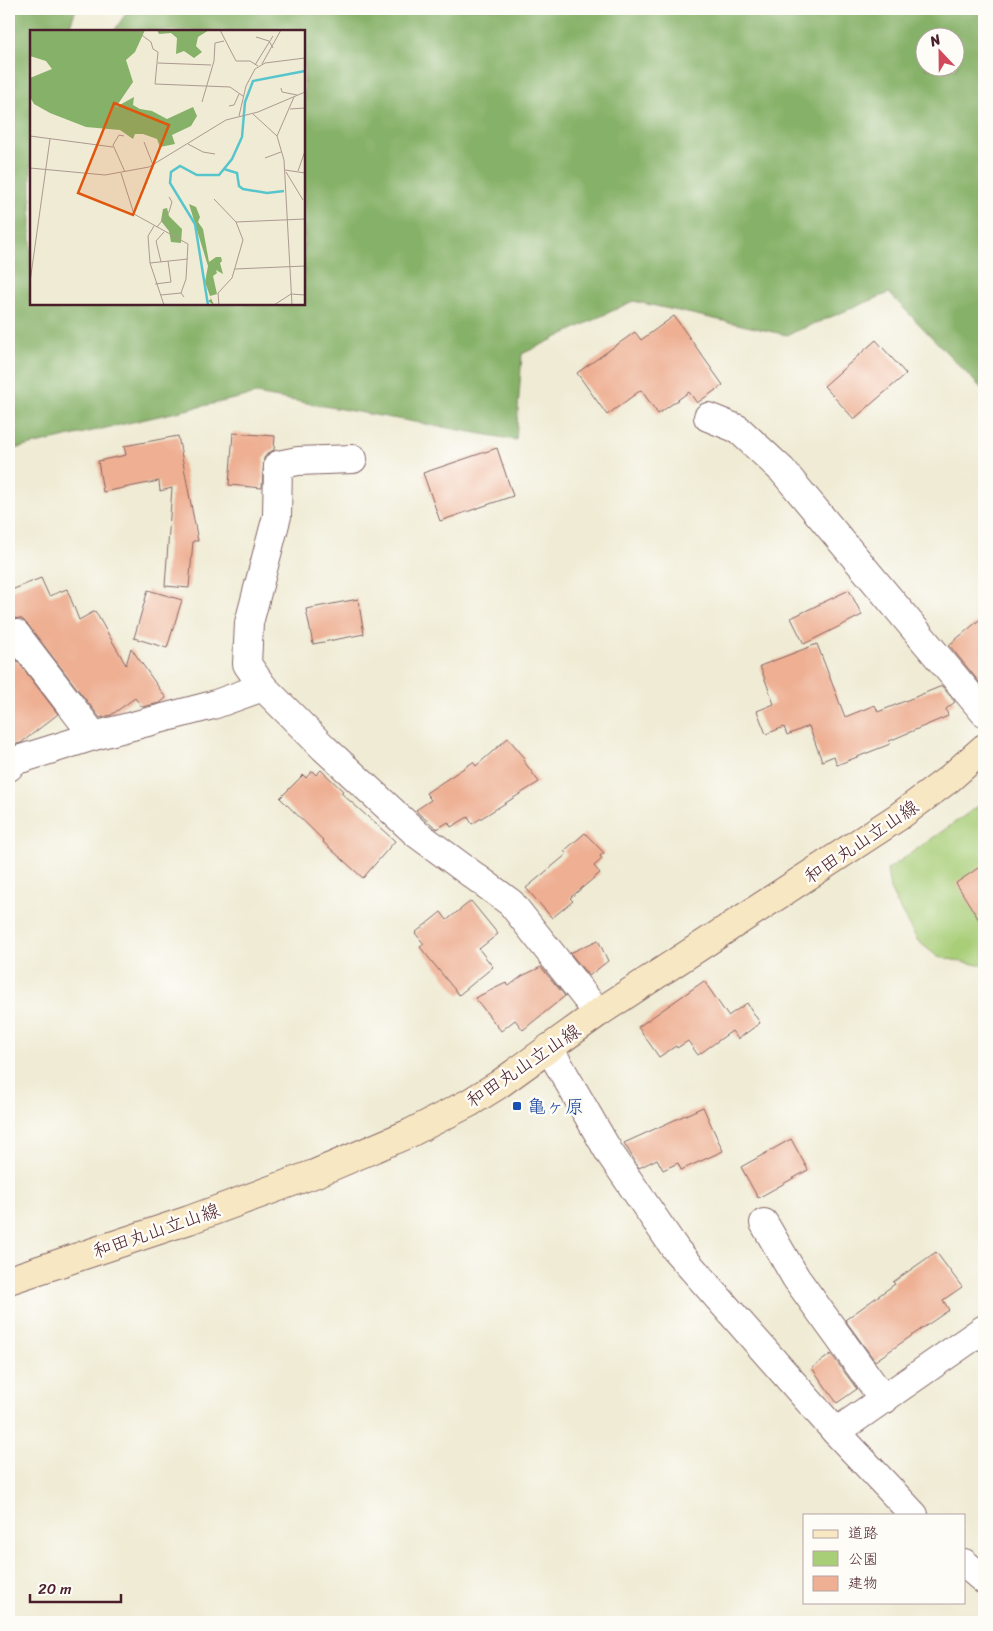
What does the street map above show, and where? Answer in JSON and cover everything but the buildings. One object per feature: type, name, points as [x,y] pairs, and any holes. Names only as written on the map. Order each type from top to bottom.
[{"type":"main road","name":"和田丸山立山線","points":[[9,1280],[189,1220],[314,1174],[401,1137],[469,1103],[598,1013],[898,817],[948,779],[984,748]]},
{"type":"street","points":[[708,416],[738,429],[782,470],[984,712]]},
{"type":"street","points":[[353,459],[278,465],[277,516],[249,623],[247,664],[263,687],[324,748],[417,834],[511,903],[598,1013]]},
{"type":"street","points":[[16,634],[94,736]]},
{"type":"street","points":[[10,763],[94,736],[213,705],[263,687]]},
{"type":"street","points":[[549,1048],[610,1152],[676,1250],[836,1432],[913,1514]]},
{"type":"street","points":[[764,1223],[796,1278],[884,1400]]},
{"type":"street","points":[[836,1432],[984,1329]]},
{"type":"street","points":[[966,1566],[984,1580]]},
{"type":"green space","points":[[9,9],[76,9],[68,30],[30,30],[30,305],[305,305],[305,30],[115,30],[129,9],[984,9],[984,391],[889,293],[787,335],[633,301],[522,354],[516,440],[256,394],[9,450]]},
{"type":"green space","points":[[984,802],[984,966],[938,957],[918,941],[890,889],[887,870]]},
{"type":"place","name":"亀ヶ原","points":[[517,1106]]}]
